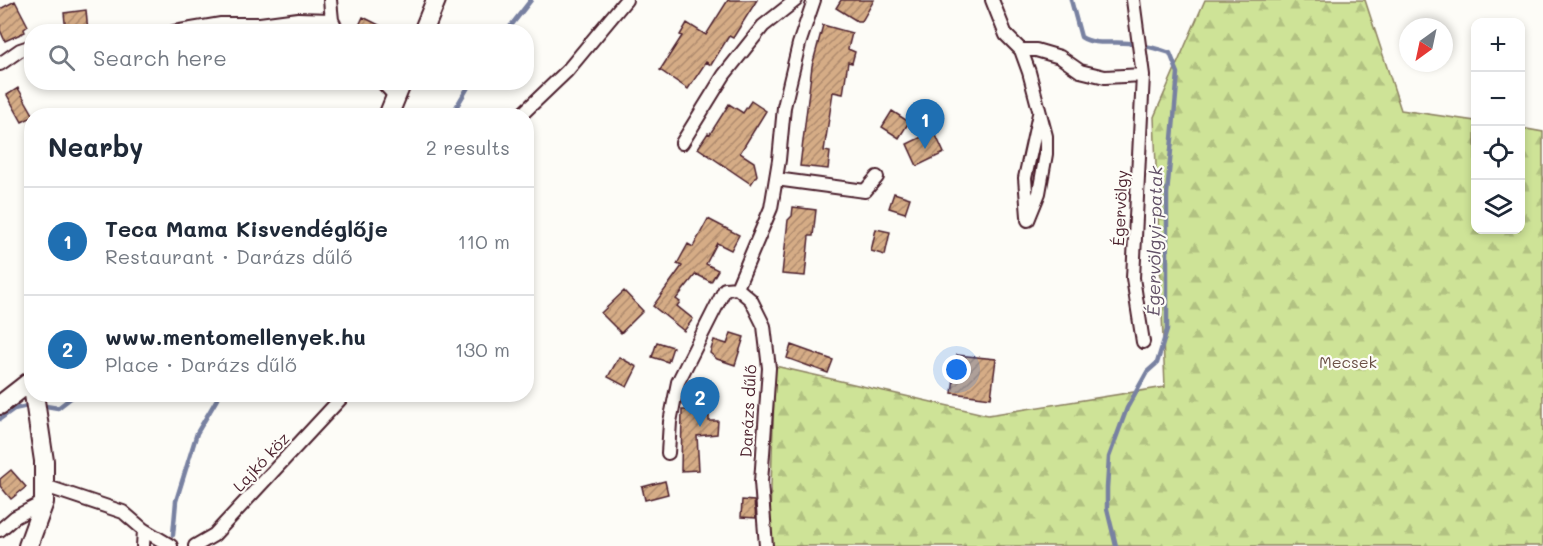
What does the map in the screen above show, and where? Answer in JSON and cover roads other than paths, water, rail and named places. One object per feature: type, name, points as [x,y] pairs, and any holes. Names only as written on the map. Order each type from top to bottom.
[{"type":"main road","points":[[426,24],[436,0]]},
{"type":"main road","points":[[391,108],[399,90]]},
{"type":"main road","points":[[0,405],[24,387]]},
{"type":"main road","points":[[28,546],[44,494],[44,461],[35,403]]},
{"type":"street","points":[[330,0],[334,24]]},
{"type":"street","points":[[528,108],[567,70],[626,0]]},
{"type":"street","points":[[682,143],[724,75],[763,26],[796,0]]},
{"type":"street","points":[[668,453],[670,422],[678,382],[725,289],[737,288],[771,208],[784,107],[799,44],[814,0]]},
{"type":"street","points":[[992,0],[1006,35],[1021,50],[1046,135],[1046,154],[1039,193],[1028,220],[1025,178],[1039,112]]},
{"type":"street","name":"Égervölgy","points":[[1133,0],[1143,75],[1133,278],[1143,342]]},
{"type":"street","points":[[221,24],[260,24],[298,19],[332,20]]},
{"type":"street","points":[[0,64],[24,49]]},
{"type":"street","points":[[1021,50],[1036,50],[1052,54],[1080,71],[1105,77],[1143,75]]},
{"type":"street","points":[[776,179],[865,191],[877,177]]},
{"type":"street","name":"Darázs dűlő","points":[[737,288],[751,300],[764,326],[769,368],[761,482],[766,546]]},
{"type":"street","name":"Lajkó köz","points":[[195,546],[214,535],[340,402]]},
{"type":"street","points":[[0,530],[44,494],[123,512],[144,530],[171,546]]},
{"type":"street","points":[[143,546],[144,530]]},
{"type":"waterway","points":[[512,24],[531,0]]},
{"type":"waterway","name":"Égervölgyi-patak","points":[[1071,0],[1081,37],[1098,42],[1139,45],[1170,53],[1178,73],[1167,194],[1167,330],[1157,363],[1147,372],[1127,408],[1109,457],[1107,509],[1116,546]]},
{"type":"waterway","points":[[456,108],[466,90]]},
{"type":"waterway","points":[[40,405],[58,408],[66,402]]},
{"type":"waterway","points":[[173,535],[176,501],[197,433],[215,402]]},
{"type":"waterway","points":[[0,419],[14,409],[32,405]]},
{"type":"place","name":"Teca Mama Kisvendéglője","points":[[925,149]]},
{"type":"place","name":"www.mentomellenyek.hu","points":[[700,427]]},
{"type":"park label","name":"Mecsek","points":[[1348,362]]}]
